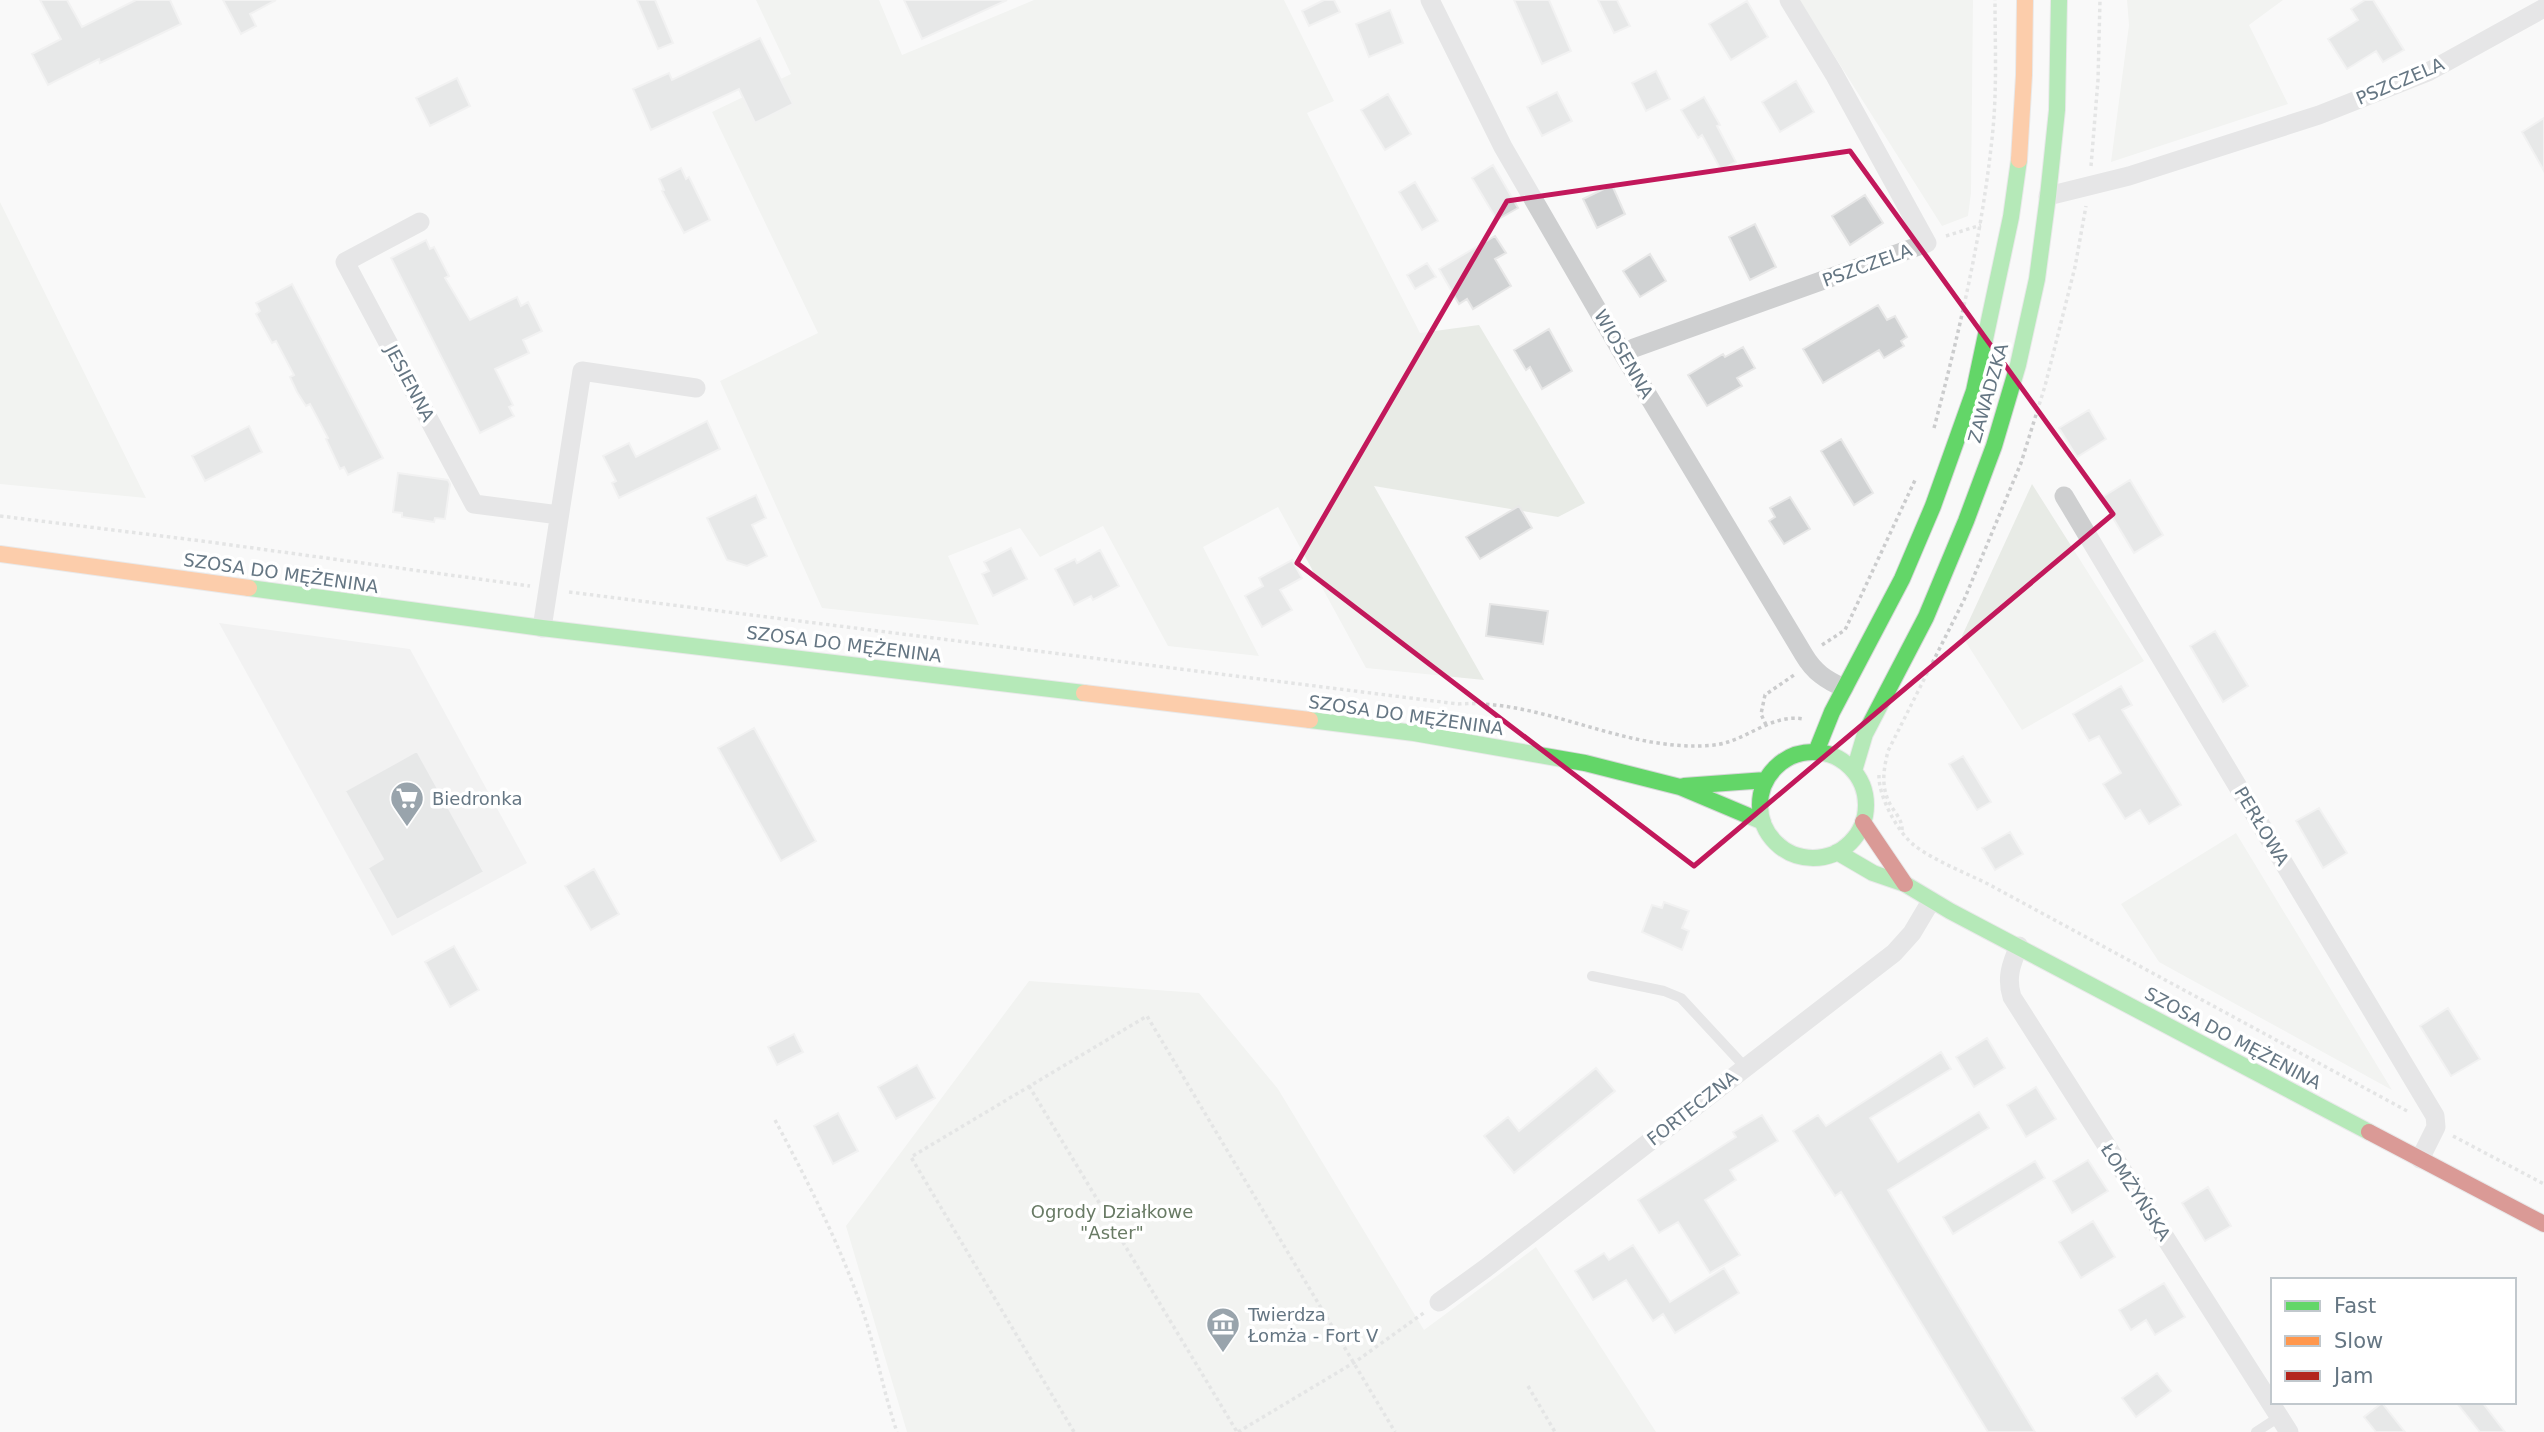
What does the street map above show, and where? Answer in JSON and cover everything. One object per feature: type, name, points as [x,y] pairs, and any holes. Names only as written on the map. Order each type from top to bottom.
[{"type":"main road","name":"ZAWADZKA","points":[[1854,771],[1865,734],[1926,617],[2011,217],[2019,158],[2025,0]]},
{"type":"main road","name":"ZAWADZKA","points":[[1816,752],[1826,724],[1902,579],[1994,446],[2018,365],[2037,279],[2057,110],[2059,0]]},
{"type":"main road","name":"SZOSA DO MĘŻENINA","points":[[0,554],[541,628],[1414,733],[1585,763],[1680,787],[1763,822]]},
{"type":"main road","points":[[1816,752],[1843,761],[1854,771],[1865,795],[1863,822],[1853,839],[1837,852],[1807,858],[1780,847],[1769,836],[1760,808],[1761,793],[1766,780],[1778,764],[1796,755],[1816,752]]},
{"type":"main road","name":"SZOSA DO MĘŻENINA","points":[[1680,787],[1766,780]]},
{"type":"main road","name":"SZOSA DO MĘŻENINA","points":[[1863,822],[1905,884]]},
{"type":"main road","name":"SZOSA DO MĘŻENINA","points":[[1837,852],[1874,873],[1905,884],[1931,901],[2544,1224]]},
{"type":"street","name":"WIOSENNA","points":[[1430,0],[1503,147],[1623,354],[1804,655],[1825,679],[1844,688]]},
{"type":"street","name":"PSZCZELA","points":[[1623,354],[1927,243],[1834,74],[1789,0]]},
{"type":"street","name":"PSZCZELA","points":[[2048,196],[2129,176],[2319,115],[2428,72],[2544,8]]},
{"type":"street","name":"JESIENNA","points":[[419,222],[345,262],[474,504],[559,515]]},
{"type":"street","points":[[541,628],[582,371],[696,388]]},
{"type":"street","name":"PERŁOWA","points":[[2064,496],[2435,1116],[2435,1127]]},
{"type":"street","name":"FORTECZNA","points":[[1439,1302],[1894,953],[1912,933],[1931,901]]},
{"type":"street","name":"ŁOMŻYŃSKA","points":[[2019,946],[2009,971],[2008,982],[2012,997],[2271,1404]]},
{"type":"street","points":[[2420,1159],[2435,1127]]},
{"type":"street","name":"ŁOMŻYŃSKA","points":[[2271,1404],[2284,1424]]},
{"type":"lane","points":[[1592,976],[1664,991],[1681,998],[1745,1067]]},
{"type":"lane","points":[[2256,1432],[2284,1424]]},
{"type":"path","points":[[1930,439],[1957,342],[1981,225],[1993,126],[1995,0]]},
{"type":"path","points":[[1998,145],[2002,41]]},
{"type":"path","points":[[1927,243],[1981,225]]},
{"type":"path","points":[[1938,432],[1943,418]]},
{"type":"path","points":[[1804,655],[1845,631],[1917,474]]},
{"type":"path","points":[[1912,502],[1920,480]]},
{"type":"path","points":[[0,516],[311,555],[547,589],[1458,704],[1481,703],[1552,717],[1620,737],[1664,744],[1693,746],[1726,743],[1782,719],[1793,717],[1826,724]]},
{"type":"path","points":[[1865,734],[1884,745],[1885,753],[1880,765],[1880,788],[1887,807],[1913,844],[1929,855],[1988,884],[2544,1184]]},
{"type":"path","points":[[1895,735],[1883,772],[1888,800],[1903,824],[1902,830]]},
{"type":"path","points":[[1074,1432],[911,1157],[1147,1016],[1395,1432]]},
{"type":"path","points":[[1029,1086],[1237,1432],[1355,1362],[1439,1302]]},
{"type":"path","points":[[775,1120],[816,1197],[841,1254],[866,1323],[897,1432]]},
{"type":"path","points":[[1528,1385],[1555,1432]]},
{"type":"highlighted area","points":[[1850,151],[2113,514],[1694,866],[1297,563],[1507,201]]},
{"type":"shaded area","points":[[219,623],[410,649],[527,863],[392,936]]},
{"type":"green space","points":[[756,0],[879,0],[902,55],[1034,0],[1284,0],[1334,101],[1307,113],[1420,333],[1479,325],[1585,503],[1558,517],[1374,486],[1484,680],[1366,668],[1278,507],[1203,547],[1259,656],[1168,646],[1103,526],[1040,557],[1020,528],[948,556],[979,625],[822,608],[720,381],[818,333],[712,112],[791,74]]},
{"type":"green space","points":[[1799,0],[1973,0],[1971,193],[1968,216],[1942,226]]},
{"type":"green space","points":[[2127,0],[2283,0],[2249,25],[2288,104],[2111,162],[2129,25]]},
{"type":"green space","points":[[0,202],[146,498],[0,484]]},
{"type":"green space","points":[[2032,484],[2144,661],[2022,730],[1962,636]]},
{"type":"green space","points":[[2236,833],[2392,1090],[2159,962],[2121,904]]},
{"type":"green space","name":"Ogrody Działkowe \"Aster\"","points":[[1029,981],[1199,993],[1278,1089],[1424,1330],[1536,1247],[1656,1432],[907,1432],[846,1226]]},
{"type":"building","points":[[40,0],[67,0],[82,27],[136,0],[170,0],[181,24],[100,63],[99,59],[48,85],[32,54],[61,39]]},
{"type":"building","points":[[223,0],[276,0],[250,14],[256,26],[241,34]]},
{"type":"building","points":[[637,0],[655,0],[673,43],[658,49]]},
{"type":"building","points":[[904,0],[1007,0],[922,39]]},
{"type":"building","points":[[1324,0],[1334,0],[1340,12],[1309,26],[1302,11]]},
{"type":"building","points":[[1514,0],[1549,0],[1571,51],[1542,64]]},
{"type":"building","points":[[1598,0],[1617,0],[1630,26],[1614,33]]},
{"type":"building","points":[[2365,0],[2373,0],[2404,50],[2383,62],[2376,51],[2347,69],[2328,39],[2358,20],[2351,9]]},
{"type":"building","points":[[1747,1],[1768,37],[1731,60],[1709,24]]},
{"type":"building","points":[[1390,10],[1403,43],[1369,57],[1356,24]]},
{"type":"building","points":[[760,38],[793,104],[755,123],[739,89],[651,130],[633,89],[669,73],[672,80]]},
{"type":"building","points":[[1656,71],[1670,99],[1646,111],[1632,83]]},
{"type":"building","points":[[457,78],[470,106],[430,126],[416,98]]},
{"type":"building","points":[[1796,81],[1814,112],[1780,132],[1762,102]]},
{"type":"building","points":[[1557,92],[1572,121],[1542,136],[1527,107]]},
{"type":"building","points":[[1388,94],[1411,134],[1385,150],[1361,110]]},
{"type":"building","points":[[1704,97],[1736,162],[1721,170],[1702,135],[1698,138],[1681,110]]},
{"type":"building","points":[[2544,118],[2544,171],[2522,132]]},
{"type":"building","points":[[1493,165],[1518,208],[1497,220],[1472,178]]},
{"type":"building","points":[[681,168],[686,179],[689,177],[710,220],[684,233],[662,191],[664,190],[659,179]]},
{"type":"building","points":[[1415,182],[1438,221],[1422,230],[1399,192]]},
{"type":"building","points":[[1612,185],[1625,214],[1597,228],[1583,199]]},
{"type":"building","points":[[1865,195],[1883,223],[1850,245],[1832,216]]},
{"type":"building","points":[[1755,224],[1776,267],[1750,280],[1729,237]]},
{"type":"building","points":[[1495,236],[1506,253],[1495,259],[1511,286],[1473,309],[1467,299],[1459,304],[1439,269]]},
{"type":"building","points":[[426,240],[430,249],[434,247],[449,276],[445,278],[470,320],[517,297],[521,306],[528,302],[542,331],[523,340],[529,353],[495,369],[513,405],[509,407],[514,416],[480,433],[391,258]]},
{"type":"building","points":[[1650,254],[1666,281],[1640,297],[1623,271]]},
{"type":"building","points":[[1427,263],[1436,277],[1415,289],[1407,275]]},
{"type":"building","points":[[292,284],[383,458],[348,475],[344,467],[340,469],[310,404],[306,406],[297,392],[290,377],[294,375],[276,341],[272,343],[256,314],[260,311],[256,303]]},
{"type":"building","points":[[1878,305],[1887,320],[1895,316],[1907,337],[1901,341],[1904,346],[1884,358],[1879,350],[1823,383],[1803,349]]},
{"type":"building","points":[[1549,329],[1572,371],[1542,389],[1530,367],[1526,370],[1514,350]]},
{"type":"building","points":[[1743,347],[1755,368],[1737,378],[1742,386],[1707,406],[1688,375],[1723,354],[1725,357]]},
{"type":"building","points":[[2089,410],[2106,439],[2077,457],[2059,428]]},
{"type":"building","points":[[707,421],[720,449],[619,498],[612,483],[616,481],[603,456],[629,443],[636,457]]},
{"type":"building","points":[[249,426],[262,452],[205,481],[192,456]]},
{"type":"building","points":[[1841,439],[1873,493],[1854,505],[1821,451]]},
{"type":"building","points":[[398,473],[448,480],[450,484],[445,519],[435,518],[434,522],[402,517],[402,513],[393,512]]},
{"type":"building","points":[[2130,480],[2163,535],[2134,553],[2101,498]]},
{"type":"building","points":[[756,495],[766,518],[752,525],[767,556],[747,566],[727,560],[707,518]]},
{"type":"building","points":[[1790,497],[1810,529],[1784,544],[1769,521],[1775,517],[1770,508]]},
{"type":"building","points":[[1519,506],[1532,528],[1480,559],[1466,537]]},
{"type":"building","points":[[1011,548],[1027,579],[993,596],[982,574],[989,571],[984,562]]},
{"type":"building","points":[[1100,550],[1119,586],[1093,600],[1091,596],[1074,605],[1055,569],[1075,559],[1077,563]]},
{"type":"building","points":[[1292,560],[1302,578],[1280,590],[1292,610],[1262,627],[1245,596],[1263,586],[1259,578]]},
{"type":"building","points":[[1490,604],[1548,611],[1543,644],[1486,636]]},
{"type":"building","points":[[2215,631],[2248,686],[2223,702],[2190,646]]},
{"type":"building","points":[[2121,686],[2132,705],[2122,710],[2181,805],[2149,824],[2140,810],[2125,819],[2103,784],[2121,773],[2099,736],[2089,741],[2073,714]]},
{"type":"building","points":[[754,728],[816,841],[781,861],[718,748]]},
{"type":"building","points":[[417,751],[484,872],[397,920],[368,868],[383,859],[345,791]]},
{"type":"building","points":[[1963,756],[1991,802],[1977,810],[1949,764]]},
{"type":"building","points":[[2319,808],[2347,853],[2323,868],[2296,821]]},
{"type":"building","points":[[2010,832],[2023,854],[1995,870],[1982,848]]},
{"type":"building","points":[[594,869],[619,914],[591,930],[565,886]]},
{"type":"building","points":[[1664,902],[1689,911],[1682,928],[1689,931],[1682,950],[1642,932],[1652,905],[1662,908]]},
{"type":"building","points":[[454,946],[479,990],[450,1007],[425,962]]},
{"type":"building","points":[[2448,1008],[2480,1059],[2451,1076],[2420,1026]]},
{"type":"building","points":[[794,1034],[803,1052],[777,1065],[768,1047]]},
{"type":"building","points":[[1987,1038],[2005,1068],[1974,1087],[1956,1057]]},
{"type":"building","points":[[1941,1052],[1951,1069],[1870,1118],[1898,1162],[1979,1112],[1989,1128],[1888,1190],[2035,1432],[1988,1432],[1841,1192],[1835,1196],[1793,1131],[1818,1115],[1826,1126]]},
{"type":"building","points":[[917,1065],[935,1098],[896,1119],[878,1087]]},
{"type":"building","points":[[1596,1068],[1615,1091],[1514,1173],[1484,1136],[1508,1117],[1519,1131]]},
{"type":"building","points":[[2036,1087],[2056,1119],[2026,1137],[2007,1105]]},
{"type":"building","points":[[838,1113],[858,1151],[833,1164],[814,1126]]},
{"type":"building","points":[[1762,1115],[1778,1141],[1730,1170],[1736,1180],[1705,1200],[1740,1255],[1710,1273],[1678,1222],[1659,1233],[1638,1200],[1736,1137],[1733,1132]]},
{"type":"building","points":[[2088,1160],[2108,1191],[2072,1213],[2053,1181]]},
{"type":"building","points":[[2035,1161],[2045,1178],[1953,1234],[1943,1217]]},
{"type":"building","points":[[2208,1187],[2231,1226],[2205,1241],[2182,1203]]},
{"type":"building","points":[[2093,1221],[2115,1257],[2081,1278],[2059,1242]]},
{"type":"building","points":[[1633,1245],[1670,1302],[1724,1268],[1739,1293],[1675,1333],[1663,1314],[1653,1321],[1626,1280],[1593,1300],[1575,1271],[1604,1253],[1609,1260]]},
{"type":"building","points":[[2164,1283],[2185,1317],[2155,1335],[2146,1320],[2131,1330],[2119,1310]]},
{"type":"building","points":[[2157,1373],[2171,1391],[2136,1417],[2122,1398]]},
{"type":"building","points":[[2383,1404],[2405,1432],[2376,1432],[2364,1417]]},
{"type":"building","points":[[2458,1404],[2484,1404],[2505,1432],[2480,1432]]},
{"type":"traffic: fast","points":[[1854,771],[1865,734],[1926,617],[1966,521],[1994,446],[2018,365],[2037,279],[2048,196],[2057,110],[2059,0]]},
{"type":"traffic: fast","points":[[1816,752],[1832,712],[1902,579],[1933,506],[1974,391],[2011,217],[2019,160]]},
{"type":"traffic: fast","points":[[249,588],[542,628],[1084,693]]},
{"type":"traffic: fast","points":[[1310,720],[1414,733],[1585,763],[1680,787],[1763,822]]},
{"type":"traffic: fast","points":[[1813,752],[1833,756],[1850,768],[1862,785],[1866,805],[1862,825],[1850,842],[1833,854],[1813,858],[1793,854],[1776,842],[1764,825],[1760,805],[1764,785],[1776,768],[1793,756],[1813,752]]},
{"type":"traffic: fast","points":[[1684,786],[1766,780]]},
{"type":"traffic: fast","points":[[1837,852],[1873,873],[1905,884],[1950,911],[2369,1132]]},
{"type":"traffic: slow","points":[[2019,160],[2025,0]]},
{"type":"traffic: slow","points":[[0,554],[249,588]]},
{"type":"traffic: slow","points":[[1084,693],[1310,720]]},
{"type":"traffic: jam","points":[[1863,822],[1905,884]]},
{"type":"traffic: jam","points":[[2369,1132],[2544,1224]]},
{"type":"place","name":"Biedronka","points":[[407,828]]},
{"type":"place","name":"Twierdza Łomża - Fort V","points":[[1223,1354]]}]
